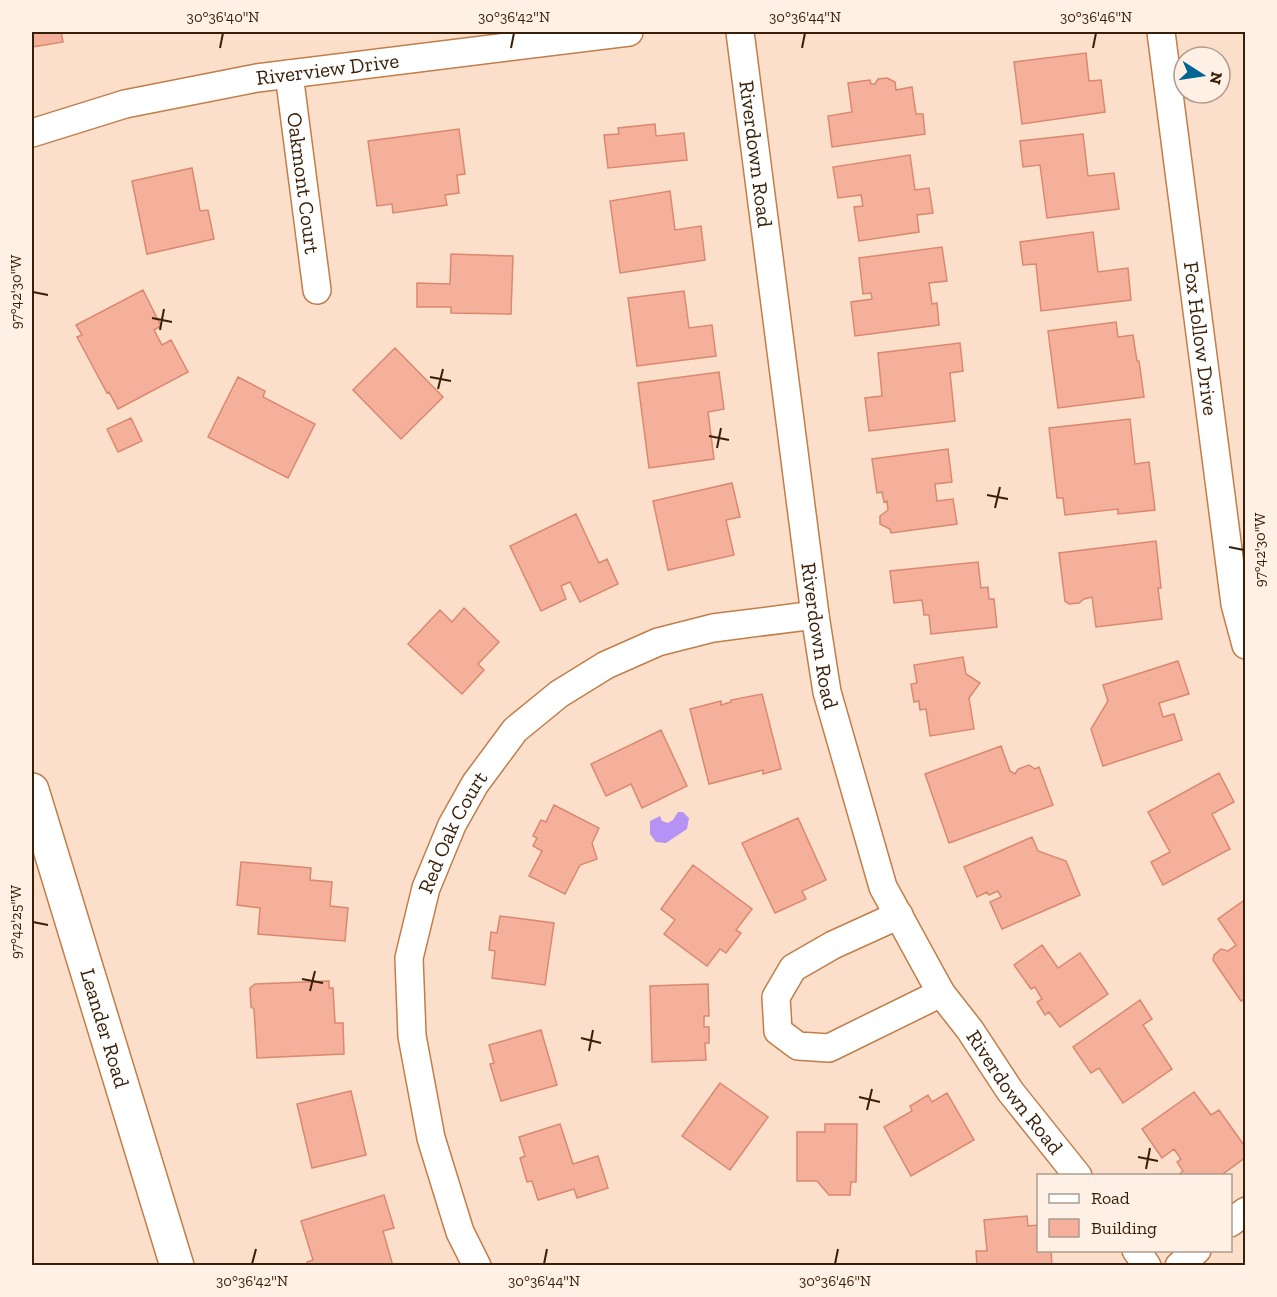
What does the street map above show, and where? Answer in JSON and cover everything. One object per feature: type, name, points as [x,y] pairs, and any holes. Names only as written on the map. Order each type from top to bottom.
[{"type":"main road","name":"Leander Road","points":[[32,790],[177,1266]]},
{"type":"street","name":"Riverview Drive","points":[[32,132],[125,104],[289,74],[629,32]]},
{"type":"street","name":"Riverdown Road","points":[[740,32],[815,615],[830,703],[884,887],[941,993],[970,1030],[1010,1091],[1076,1174]]},
{"type":"street","name":"Fox Hollow Drive","points":[[1161,32],[1235,604],[1245,645]]},
{"type":"street","name":"Oakmont Court","points":[[289,74],[317,290]]},
{"type":"street","name":"Red Oak Court","points":[[477,1266],[460,1233],[431,1138],[412,1036],[409,958],[426,888],[452,825],[475,784],[515,730],[559,694],[606,665],[658,642],[713,628],[815,615]]},
{"type":"street","points":[[899,915],[833,945],[793,968],[776,997],[778,1031],[798,1047],[829,1048],[941,993]]},
{"type":"street","points":[[1232,1221],[1245,1211]]},
{"type":"street","points":[[1137,1252],[1147,1266]]},
{"type":"street","points":[[1179,1266],[1196,1252]]},
{"type":"shaded area","points":[[678,812],[683,812],[689,818],[687,829],[666,843],[656,842],[650,834],[650,821],[660,816],[662,821],[668,823]]},
{"type":"building","points":[[32,32],[61,32],[63,42],[32,47]]},
{"type":"building","points":[[1086,53],[1089,81],[1101,80],[1105,112],[1022,124],[1014,62]]},
{"type":"building","points":[[887,78],[895,82],[896,90],[912,87],[916,114],[923,114],[925,134],[832,147],[828,116],[852,112],[848,83],[870,80],[871,84],[875,84],[878,79]]},
{"type":"building","points":[[655,124],[656,136],[684,133],[687,160],[608,168],[604,135],[619,134],[618,128]]},
{"type":"building","points":[[459,129],[465,174],[457,175],[459,193],[445,195],[447,205],[393,213],[392,204],[377,206],[368,141]]},
{"type":"building","points":[[1083,134],[1088,176],[1114,173],[1119,209],[1047,218],[1040,165],[1023,167],[1020,141]]},
{"type":"building","points":[[910,155],[915,190],[929,188],[933,213],[917,215],[919,232],[859,241],[854,207],[863,206],[861,195],[838,198],[833,167]]},
{"type":"building","points":[[192,168],[200,211],[208,210],[214,239],[147,254],[132,181]]},
{"type":"building","points":[[670,191],[675,230],[701,226],[705,260],[620,273],[610,201]]},
{"type":"building","points":[[1093,232],[1098,272],[1128,268],[1131,300],[1041,311],[1036,264],[1023,265],[1020,242]]},
{"type":"building","points":[[942,247],[947,281],[929,283],[932,304],[937,303],[939,325],[855,336],[851,302],[872,299],[871,293],[863,294],[859,258]]},
{"type":"building","points":[[451,254],[513,256],[511,314],[451,313],[451,307],[417,307],[417,283],[450,284]]},
{"type":"building","points":[[143,290],[161,326],[154,330],[162,345],[171,340],[188,372],[118,409],[77,337],[82,335],[76,325]]},
{"type":"building","points":[[684,291],[689,328],[712,325],[716,356],[637,366],[628,298]]},
{"type":"building","points":[[1116,322],[1118,337],[1133,335],[1144,397],[1058,408],[1048,331]]},
{"type":"building","points":[[960,343],[963,371],[950,373],[955,421],[869,431],[865,398],[882,396],[878,353]]},
{"type":"building","points":[[395,348],[443,397],[401,439],[353,390]]},
{"type":"building","points":[[719,372],[724,409],[708,412],[714,459],[649,468],[638,383]]},
{"type":"building","points":[[238,377],[265,391],[263,397],[315,424],[288,478],[208,437]]},
{"type":"building","points":[[131,418],[142,441],[118,452],[107,429]]},
{"type":"building","points":[[1130,419],[1135,464],[1149,462],[1155,510],[1118,514],[1118,509],[1065,515],[1063,498],[1057,498],[1049,428]]},
{"type":"building","points":[[948,449],[952,482],[935,484],[937,501],[953,499],[957,524],[891,533],[890,529],[880,524],[880,516],[888,510],[887,501],[884,502],[882,492],[877,493],[872,459]]},
{"type":"building","points":[[732,483],[740,517],[726,520],[734,555],[668,570],[653,501]]},
{"type":"building","points":[[576,514],[599,563],[607,559],[618,584],[580,602],[570,582],[561,586],[566,599],[541,611],[510,546]]},
{"type":"building","points":[[1156,541],[1162,619],[1096,627],[1092,597],[1079,603],[1069,604],[1065,601],[1059,553]]},
{"type":"building","points":[[978,562],[981,588],[988,587],[989,599],[994,599],[997,627],[931,634],[929,615],[924,615],[922,600],[894,603],[890,571]]},
{"type":"building","points":[[464,608],[499,642],[478,664],[484,670],[462,694],[408,644],[440,610],[452,622]]},
{"type":"building","points":[[963,657],[966,674],[980,683],[969,698],[974,729],[930,736],[926,709],[920,710],[919,701],[914,702],[911,684],[917,683],[914,665]]},
{"type":"building","points":[[1178,661],[1189,694],[1159,703],[1163,717],[1174,714],[1182,740],[1103,766],[1091,729],[1108,701],[1103,685]]},
{"type":"building","points":[[762,694],[781,769],[763,774],[763,770],[709,784],[690,709],[721,701],[721,705],[731,700]]},
{"type":"building","points":[[661,730],[687,786],[642,808],[631,784],[606,796],[591,764]]},
{"type":"building","points":[[1001,746],[1010,771],[1015,774],[1018,769],[1029,765],[1035,769],[1039,767],[1053,805],[949,843],[925,774]]},
{"type":"building","points":[[1219,773],[1234,802],[1212,814],[1230,849],[1163,885],[1151,862],[1170,852],[1148,812]]},
{"type":"building","points":[[554,805],[599,828],[592,843],[597,859],[580,865],[565,894],[529,876],[542,851],[533,846],[537,838],[533,836],[541,820],[546,822]]},
{"type":"building","points":[[798,818],[826,880],[802,891],[806,899],[775,913],[742,843]]},
{"type":"building","points":[[1032,837],[1038,851],[1066,861],[1080,895],[1002,929],[990,902],[1001,897],[998,891],[989,895],[987,892],[977,897],[964,867]]},
{"type":"building","points":[[241,862],[311,868],[310,880],[332,882],[330,906],[348,908],[345,941],[258,934],[260,908],[237,905]]},
{"type":"building","points":[[693,865],[752,909],[736,930],[741,933],[726,953],[720,949],[707,966],[664,934],[675,920],[661,909]]},
{"type":"building","points":[[1246,899],[1246,998],[1241,1001],[1213,960],[1214,955],[1221,949],[1228,951],[1236,945],[1218,919]]},
{"type":"building","points":[[500,916],[554,923],[545,985],[492,978],[495,951],[489,950],[491,932],[497,933]]},
{"type":"building","points":[[1042,945],[1058,968],[1080,953],[1108,994],[1060,1027],[1049,1012],[1045,1015],[1037,1002],[1042,999],[1035,987],[1031,989],[1014,965]]},
{"type":"building","points":[[329,981],[329,988],[333,988],[335,1023],[343,1023],[344,1054],[257,1058],[254,1009],[251,1007],[250,988],[255,984]]},
{"type":"building","points":[[708,984],[709,1016],[704,1016],[704,1027],[709,1027],[709,1043],[705,1043],[706,1060],[652,1062],[650,986]]},
{"type":"building","points":[[1140,1000],[1152,1019],[1143,1025],[1172,1069],[1123,1103],[1099,1068],[1091,1073],[1073,1047]]},
{"type":"building","points":[[541,1030],[557,1085],[501,1101],[490,1064],[494,1063],[489,1045]]},
{"type":"building","points":[[720,1083],[768,1117],[730,1170],[682,1136]]},
{"type":"building","points":[[351,1091],[366,1155],[312,1168],[297,1104]]},
{"type":"building","points":[[1194,1092],[1211,1115],[1219,1110],[1246,1148],[1246,1157],[1223,1174],[1179,1174],[1183,1171],[1177,1162],[1181,1159],[1174,1149],[1162,1158],[1142,1129]]},
{"type":"building","points":[[947,1093],[974,1140],[911,1176],[884,1127],[912,1111],[910,1106],[928,1095],[932,1102]]},
{"type":"building","points":[[560,1124],[573,1164],[598,1156],[608,1188],[577,1198],[574,1189],[538,1200],[532,1181],[527,1182],[520,1158],[525,1156],[519,1137]]},
{"type":"building","points":[[825,1124],[857,1124],[856,1182],[851,1182],[850,1195],[829,1195],[817,1181],[797,1181],[797,1132],[825,1132]]},
{"type":"building","points":[[384,1195],[394,1228],[383,1231],[393,1266],[308,1266],[307,1262],[313,1260],[301,1221]]},
{"type":"building","points":[[1027,1216],[1028,1226],[1037,1225],[1037,1252],[1051,1252],[1052,1266],[977,1266],[976,1251],[987,1251],[984,1220]]}]
